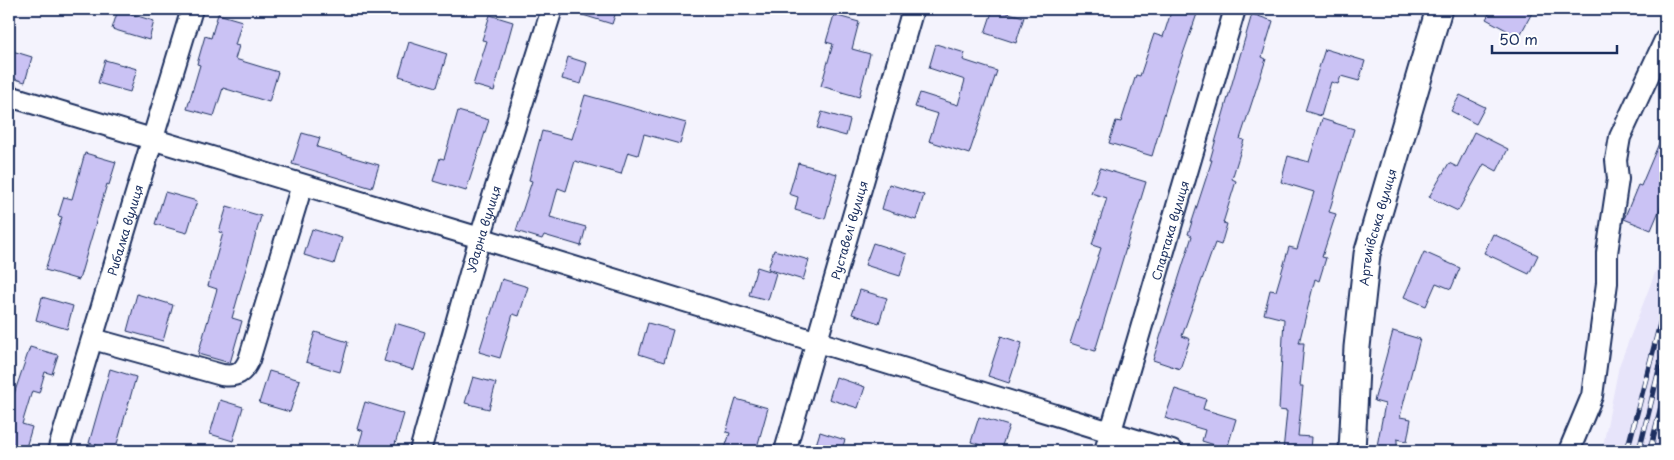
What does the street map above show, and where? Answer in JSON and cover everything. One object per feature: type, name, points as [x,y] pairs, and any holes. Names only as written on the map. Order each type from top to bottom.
[{"type":"main road","name":"Артемівська вулиця","points":[[1352,451],[1357,348],[1367,254],[1439,9]]},
{"type":"street","name":"Рибалка вулиця","points":[[58,451],[192,9]]},
{"type":"street","name":"Ударна вулиця","points":[[420,451],[480,238],[552,9]]},
{"type":"street","name":"Руставелі вулиця","points":[[785,451],[913,9]]},
{"type":"street","name":"Спартака вулиця","points":[[1105,451],[1235,9]]},
{"type":"street","points":[[1569,451],[1592,396],[1607,284],[1607,253],[1618,178],[1616,160],[1619,142],[1665,40]]},
{"type":"street","points":[[9,96],[480,238],[1172,451]]},
{"type":"street","points":[[93,339],[222,375],[231,376],[239,374],[249,360],[302,184]]},
{"type":"shaded area","points":[[1665,247],[1665,451],[1602,451],[1619,366]]},
{"type":"building","points":[[574,9],[617,9],[612,24],[573,12]]},
{"type":"building","points":[[993,9],[1024,17],[1016,43],[985,33]]},
{"type":"building","points":[[1172,9],[1198,11],[1176,74],[1152,156],[1109,143],[1116,121],[1121,122],[1136,75],[1140,76],[1154,34],[1163,37]]},
{"type":"building","points":[[1492,9],[1534,9],[1519,37],[1486,19]]},
{"type":"building","points":[[118,10],[154,21],[149,40],[112,29]]},
{"type":"building","points":[[218,14],[242,21],[235,45],[239,46],[235,59],[278,72],[269,102],[223,88],[214,116],[187,109],[200,65],[197,64],[205,36],[211,38]]},
{"type":"building","points":[[1252,14],[1273,21],[1262,57],[1266,59],[1240,139],[1244,140],[1232,179],[1236,181],[1223,223],[1227,224],[1221,245],[1215,243],[1182,336],[1190,339],[1180,369],[1153,360],[1192,236],[1188,234],[1212,160],[1210,160]]},
{"type":"building","points":[[490,15],[513,22],[494,91],[473,85],[487,41],[482,40]]},
{"type":"building","points":[[834,15],[859,22],[852,49],[870,54],[859,97],[821,86],[833,44],[826,42]]},
{"type":"building","points":[[409,42],[447,54],[437,87],[399,76]]},
{"type":"building","points":[[936,44],[965,53],[963,60],[997,71],[969,154],[929,141],[938,114],[915,107],[920,93],[958,105],[965,80],[929,68]]},
{"type":"building","points":[[1325,49],[1365,61],[1359,81],[1341,76],[1338,84],[1331,82],[1321,116],[1305,111]]},
{"type":"building","points":[[9,50],[32,57],[25,82],[9,77]]},
{"type":"building","points":[[568,57],[587,63],[581,84],[562,79]]},
{"type":"building","points":[[105,60],[137,69],[130,92],[98,83]]},
{"type":"building","points":[[585,95],[686,123],[680,144],[644,134],[638,155],[628,152],[621,174],[575,161],[566,191],[558,188],[550,217],[586,227],[581,246],[544,235],[542,239],[516,231],[532,181],[529,180],[542,131],[572,139]]},
{"type":"building","points":[[1460,95],[1485,107],[1476,124],[1451,111]]},
{"type":"building","points":[[458,111],[489,120],[466,191],[433,181],[440,158],[444,159]]},
{"type":"building","points":[[822,112],[850,120],[846,136],[817,128]]},
{"type":"building","points":[[1322,119],[1354,129],[1329,212],[1336,214],[1322,257],[1326,258],[1319,281],[1315,279],[1299,343],[1304,343],[1300,386],[1303,386],[1298,436],[1311,437],[1310,451],[1283,451],[1287,411],[1279,410],[1284,319],[1264,314],[1270,290],[1276,291],[1289,247],[1297,249],[1314,192],[1281,182],[1288,156],[1309,162]]},
{"type":"building","points":[[1665,129],[1665,197],[1651,230],[1624,219],[1638,185],[1641,186]]},
{"type":"building","points":[[1474,132],[1508,149],[1497,171],[1484,164],[1458,211],[1429,197],[1449,163],[1457,167]]},
{"type":"building","points":[[302,133],[320,138],[317,147],[379,165],[372,188],[292,164]]},
{"type":"building","points":[[85,153],[116,162],[109,185],[107,184],[79,280],[45,270],[62,217],[58,216],[64,197],[72,199]]},
{"type":"building","points":[[798,163],[837,174],[825,219],[795,210],[798,197],[789,194]]},
{"type":"building","points":[[1100,168],[1146,182],[1095,351],[1070,343],[1101,248],[1092,245],[1107,198],[1091,193]]},
{"type":"building","points":[[889,184],[924,195],[916,220],[882,209]]},
{"type":"building","points":[[165,192],[197,201],[187,233],[155,224]]},
{"type":"building","points":[[227,206],[261,216],[232,318],[242,321],[230,363],[198,354],[217,289],[208,286],[223,233],[219,232]]},
{"type":"building","points":[[312,229],[342,238],[334,264],[304,255]]},
{"type":"building","points":[[1493,234],[1538,255],[1529,274],[1484,253]]},
{"type":"building","points":[[873,243],[907,254],[900,276],[865,265]]},
{"type":"building","points":[[774,250],[809,260],[803,280],[768,269]]},
{"type":"building","points":[[1424,252],[1460,268],[1451,289],[1436,283],[1426,306],[1404,297]]},
{"type":"building","points":[[757,267],[776,273],[768,300],[749,295]]},
{"type":"building","points":[[502,279],[528,287],[519,316],[513,314],[500,358],[479,352]]},
{"type":"building","points":[[860,290],[887,298],[879,323],[852,314]]},
{"type":"building","points":[[137,294],[173,305],[163,341],[127,331]]},
{"type":"building","points":[[42,297],[73,306],[67,329],[36,320]]},
{"type":"building","points":[[395,323],[425,332],[414,370],[384,361]]},
{"type":"building","points":[[648,323],[673,330],[664,362],[639,354]]},
{"type":"building","points":[[1393,331],[1420,339],[1400,417],[1411,419],[1407,441],[1397,439],[1397,451],[1376,451],[1385,404],[1374,401]]},
{"type":"building","points":[[315,332],[348,342],[340,372],[306,362]]},
{"type":"building","points":[[1001,336],[1022,343],[1009,383],[988,376]]},
{"type":"building","points":[[30,347],[58,355],[52,374],[45,372],[39,393],[32,391],[22,424],[32,427],[25,451],[9,451],[9,393],[14,394]]},
{"type":"building","points":[[110,369],[136,377],[115,451],[89,443]]},
{"type":"building","points":[[269,371],[300,380],[290,412],[259,403]]},
{"type":"building","points":[[473,377],[496,383],[489,409],[465,403]]},
{"type":"building","points":[[836,377],[865,387],[858,408],[829,399]]},
{"type":"building","points":[[1175,389],[1206,399],[1203,409],[1236,419],[1227,449],[1202,441],[1205,430],[1165,418]]},
{"type":"building","points":[[736,399],[768,408],[756,451],[724,451],[730,433],[726,432]]},
{"type":"building","points":[[220,400],[243,407],[233,441],[210,434]]},
{"type":"building","points":[[365,402],[404,414],[393,451],[357,451],[363,431],[357,429]]},
{"type":"building","points":[[979,417],[1009,426],[1000,451],[971,442]]},
{"type":"building","points":[[820,432],[845,440],[841,451],[814,451]]},
{"type":"railway","points":[[1627,451],[1665,305]]},
{"type":"railway","points":[[1639,451],[1665,346]]},
{"type":"railway","points":[[1650,451],[1665,391]]},
{"type":"railway","points":[[1663,451],[1665,441]]}]
